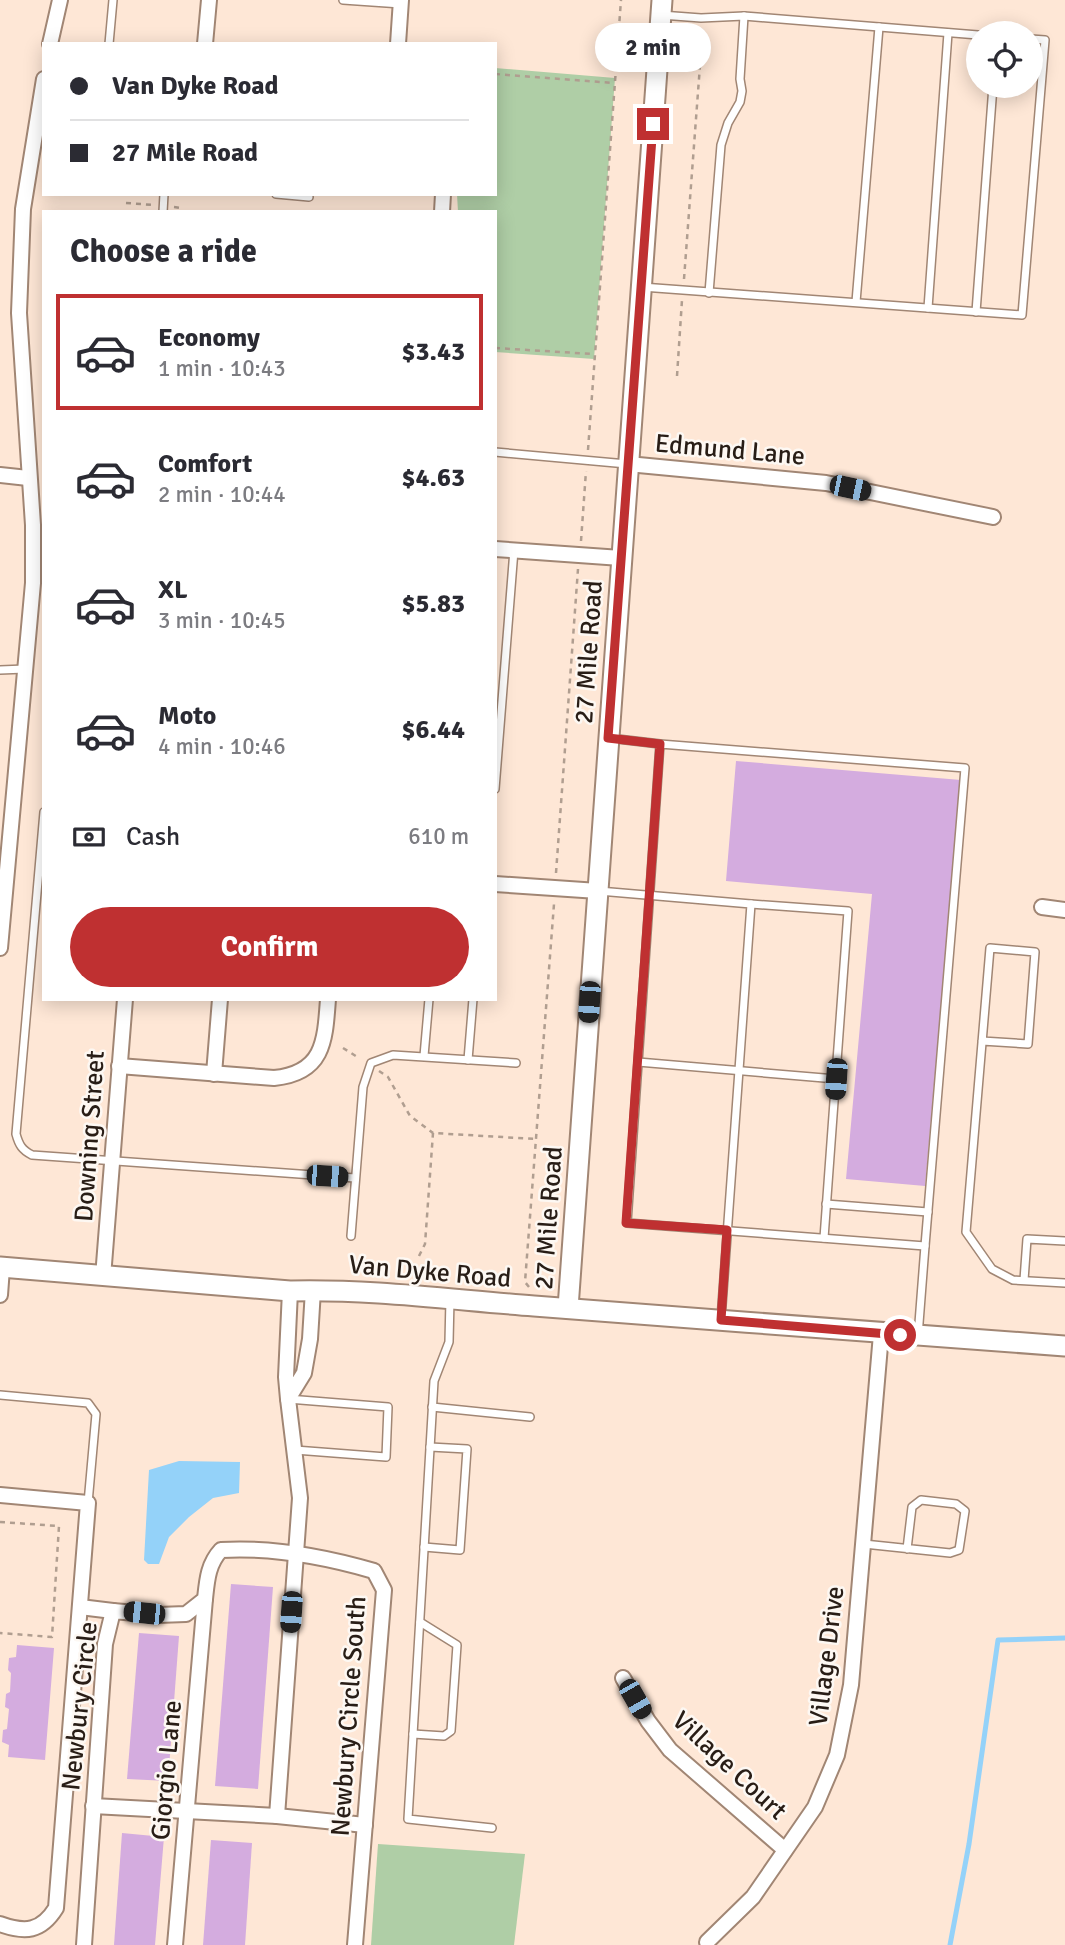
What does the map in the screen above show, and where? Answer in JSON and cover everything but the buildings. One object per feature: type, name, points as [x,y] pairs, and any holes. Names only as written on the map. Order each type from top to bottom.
[{"type":"street","points":[[50,42],[60,0]]},
{"type":"street","points":[[205,42],[209,0]]},
{"type":"street","points":[[398,42],[401,2]]},
{"type":"street","name":"27 Mile Road","points":[[568,1308],[662,8]]},
{"type":"street","points":[[0,948],[6,828],[33,583],[33,525],[19,313],[23,209],[42,91]]},
{"type":"street","name":"Edmund Lane","points":[[628,464],[826,483],[993,517]]},
{"type":"street","points":[[0,475],[28,478]]},
{"type":"street","points":[[497,549],[621,558]]},
{"type":"street","points":[[497,884],[598,891]]},
{"type":"street","points":[[1042,907],[1065,910]]},
{"type":"street","name":"Downing Street","points":[[103,1277],[125,1001]]},
{"type":"street","points":[[214,1074],[220,1001]]},
{"type":"street","points":[[119,1066],[287,1077],[309,1067],[317,1058],[322,1045],[328,1001]]},
{"type":"street","points":[[0,1295],[1,1268]]},
{"type":"street","name":"Van Dyke Road","points":[[1,1268],[290,1291],[450,1298],[881,1334],[1065,1346]]},
{"type":"street","points":[[288,1399],[304,1373],[310,1339],[313,1290]]},
{"type":"street","points":[[277,1816],[300,1498],[286,1377],[290,1291]]},
{"type":"street","name":"Village Drive","points":[[707,1942],[753,1897],[815,1807],[837,1755],[851,1685],[881,1334]]},
{"type":"street","points":[[0,1495],[88,1503],[55,1908],[49,1919],[35,1929],[12,1928],[0,1924]]},
{"type":"street","points":[[205,1598],[207,1575],[213,1558],[221,1550],[249,1548],[295,1555]]},
{"type":"street","name":"Newbury Circle South","points":[[295,1555],[345,1563],[374,1572],[384,1590],[355,1945]]},
{"type":"street","name":"Newbury Circle","points":[[84,1945],[105,1644],[113,1611],[158,1615],[186,1614],[205,1598]]},
{"type":"street","name":"Giorgio Lane","points":[[175,1945],[205,1598]]},
{"type":"street","points":[[80,1607],[113,1611]]},
{"type":"street","name":"Village Court","points":[[623,1678],[648,1721],[670,1749],[785,1850]]},
{"type":"street","points":[[93,1806],[277,1816],[365,1825]]},
{"type":"lane","points":[[109,42],[113,0]]},
{"type":"lane","points":[[343,0],[401,2]]},
{"type":"lane","points":[[662,8],[701,18],[744,16],[966,34]]},
{"type":"lane","points":[[709,293],[721,145],[743,91],[740,79],[744,16]]},
{"type":"lane","points":[[856,302],[878,27]]},
{"type":"lane","points":[[928,308],[948,33]]},
{"type":"lane","points":[[1043,40],[1043,64]]},
{"type":"lane","points":[[976,312],[992,98]]},
{"type":"lane","points":[[641,287],[1022,315],[1040,98]]},
{"type":"lane","points":[[298,196],[309,197]]},
{"type":"lane","points":[[497,453],[628,464]]},
{"type":"lane","points":[[497,764],[514,550]]},
{"type":"lane","points":[[0,670],[25,669]]},
{"type":"lane","points":[[608,738],[965,768],[918,1336]]},
{"type":"lane","points":[[660,744],[626,1223],[925,1246]]},
{"type":"lane","points":[[42,835],[16,1134],[24,1151],[32,1155],[355,1178]]},
{"type":"lane","points":[[598,891],[848,911],[824,1238]]},
{"type":"lane","points":[[721,1320],[751,904]]},
{"type":"lane","points":[[982,1041],[1028,1044],[1035,952],[990,948],[982,1041],[966,1232],[992,1269],[1013,1279],[1065,1283]]},
{"type":"lane","points":[[424,1056],[429,1001]]},
{"type":"lane","points":[[468,1060],[473,1001]]},
{"type":"lane","points":[[351,1236],[363,1087],[370,1065],[393,1055],[516,1063]]},
{"type":"lane","points":[[638,1062],[836,1079]]},
{"type":"lane","points":[[826,1204],[928,1212]]},
{"type":"lane","points":[[1024,1280],[1027,1239],[1065,1241]]},
{"type":"lane","points":[[450,1298],[449,1342],[433,1381],[408,1819],[492,1828]]},
{"type":"lane","points":[[0,1395],[88,1403],[96,1414],[88,1503]]},
{"type":"lane","points":[[288,1399],[388,1407],[386,1457],[294,1450]]},
{"type":"lane","points":[[432,1407],[530,1416]]},
{"type":"lane","points":[[424,1547],[460,1550],[467,1449],[430,1447]]},
{"type":"lane","points":[[863,1544],[907,1549],[950,1553],[959,1550],[965,1511],[956,1504],[921,1500],[912,1507],[907,1549]]},
{"type":"lane","points":[[413,1734],[444,1736],[451,1731],[457,1645],[420,1622]]},
{"type":"path","points":[[581,544],[621,0]]},
{"type":"path","points":[[683,285],[701,52],[700,32]]},
{"type":"path","points":[[497,74],[614,83]]},
{"type":"path","points":[[677,376],[682,299]]},
{"type":"path","points":[[497,348],[595,355]]},
{"type":"path","points":[[556,877],[579,567]]},
{"type":"path","points":[[534,1290],[525,1282],[554,901]]},
{"type":"path","points":[[343,1048],[388,1077],[410,1116],[433,1133],[536,1139]]},
{"type":"path","points":[[419,1256],[425,1244],[433,1133]]},
{"type":"path","points":[[0,1522],[60,1526],[52,1637],[0,1633]]},
{"type":"green space","points":[[497,68],[615,78],[594,359],[497,352],[497,210],[458,210],[457,196],[497,196]]},
{"type":"green space","points":[[378,1844],[525,1854],[514,1945],[371,1945]]},
{"type":"water","points":[[179,1461],[240,1462],[239,1493],[213,1498],[169,1537],[159,1564],[148,1564],[144,1560],[149,1470]]},
{"type":"waterway","points":[[950,1945],[969,1844],[998,1640],[1065,1638]]},
{"type":"route","points":[[653,124],[608,738],[660,744],[626,1223],[727,1230],[721,1320],[900,1335]]}]
